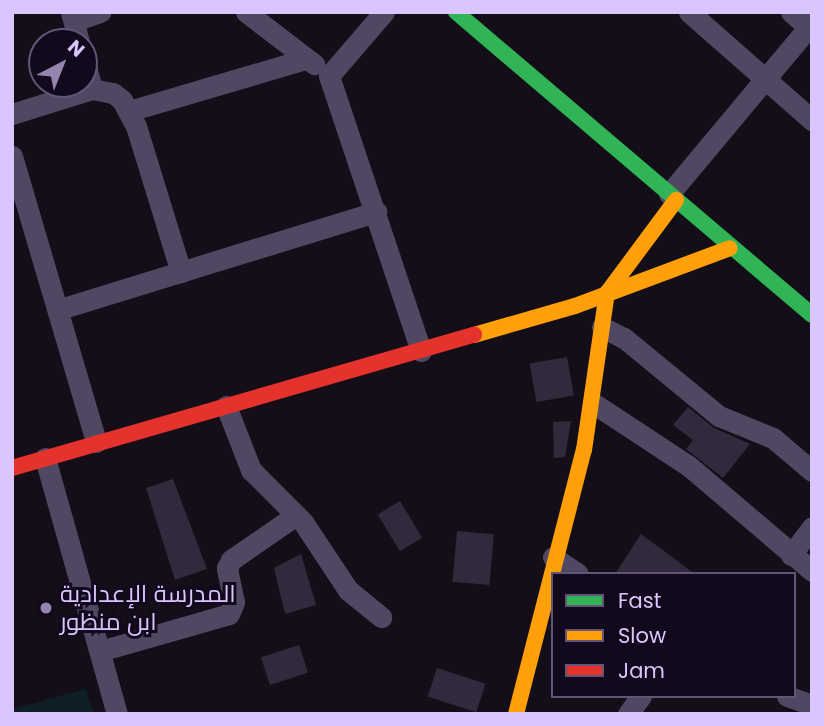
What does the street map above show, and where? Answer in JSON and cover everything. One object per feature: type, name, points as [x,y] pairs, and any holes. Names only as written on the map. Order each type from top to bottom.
[{"type":"street","points":[[73,16],[100,12]]},
{"type":"street","points":[[246,12],[329,76],[421,351]]},
{"type":"street","points":[[329,76],[384,12]]},
{"type":"street","points":[[456,12],[730,248],[812,315]]},
{"type":"street","points":[[689,12],[812,120]]},
{"type":"street","points":[[516,714],[593,403],[607,293],[672,197],[764,79],[811,26],[791,12]]},
{"type":"street","points":[[129,111],[306,59]]},
{"type":"street","points":[[98,90],[113,93],[129,111],[181,272]]},
{"type":"street","points":[[12,114],[63,98]]},
{"type":"street","points":[[12,156],[21,218],[60,309],[96,442]]},
{"type":"street","points":[[60,309],[376,212]]},
{"type":"street","points":[[12,468],[421,351],[607,293],[730,248]]},
{"type":"street","points":[[601,327],[624,338],[719,416],[773,438],[812,471]]},
{"type":"street","points":[[593,403],[690,467],[812,571]]},
{"type":"street","points":[[226,406],[251,470],[296,515],[348,590],[381,617]]},
{"type":"street","points":[[45,458],[117,714]]},
{"type":"street","points":[[100,651],[229,614],[234,602],[227,568],[231,560],[296,515]]},
{"type":"street","points":[[791,555],[812,527]]},
{"type":"street","points":[[554,557],[575,572]]},
{"type":"street","points":[[628,714],[640,698]]},
{"type":"street","points":[[793,698],[812,705]]},
{"type":"shaded area","points":[[86,689],[94,714],[12,714],[12,709]]},
{"type":"building","points":[[567,357],[574,395],[536,402],[530,364]]},
{"type":"building","points":[[688,407],[714,428],[750,444],[723,478],[686,449],[693,440],[673,425]]},
{"type":"building","points":[[571,421],[565,457],[554,458],[553,422]]},
{"type":"building","points":[[173,479],[207,569],[175,580],[146,488]]},
{"type":"building","points":[[400,501],[422,538],[400,551],[378,514]]},
{"type":"building","points":[[457,531],[494,534],[489,585],[453,582]]},
{"type":"building","points":[[641,534],[692,572],[616,572]]},
{"type":"building","points":[[301,554],[316,605],[285,614],[274,568]]},
{"type":"building","points":[[299,645],[308,673],[270,685],[261,657]]},
{"type":"building","points":[[437,668],[486,684],[476,712],[428,697]]},
{"type":"traffic: fast","points":[[456,12],[812,315]]},
{"type":"traffic: slow","points":[[553,572],[584,450],[607,293],[676,200]]},
{"type":"traffic: slow","points":[[474,335],[575,306],[730,248]]},
{"type":"traffic: slow","points":[[516,714],[551,578]]},
{"type":"traffic: jam","points":[[12,468],[474,335]]},
{"type":"place","name":"المدرسة الإعدادية ابن منظور","points":[[46,608]]}]
